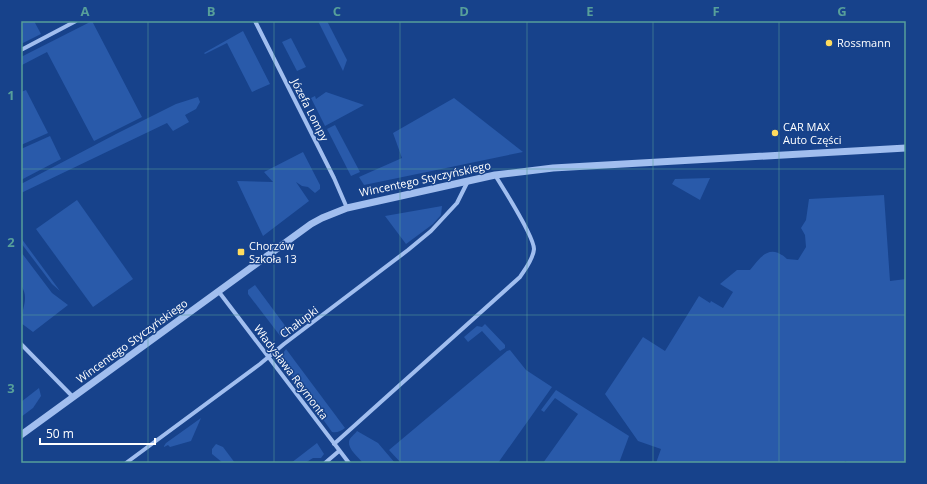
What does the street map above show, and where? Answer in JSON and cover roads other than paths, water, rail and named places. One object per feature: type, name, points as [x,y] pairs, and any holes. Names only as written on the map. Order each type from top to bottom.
[{"type":"street","points":[[21,50],[76,21]]},
{"type":"street","name":"Józefa Lompy","points":[[255,21],[334,178],[347,208]]},
{"type":"street","name":"Wincentego Styczyńskiego","points":[[21,435],[311,224],[347,208],[468,180],[553,168],[906,148]]},
{"type":"street","points":[[334,444],[520,277],[532,257],[534,248],[530,237],[495,175]]},
{"type":"street","name":"Chałupki","points":[[126,463],[268,357],[431,231],[457,203],[468,180]]},
{"type":"street","name":"Władysława Reymonta","points":[[219,292],[349,463]]},
{"type":"street","points":[[21,344],[73,397]]},
{"type":"street","points":[[325,463],[339,451]]},
{"type":"place","name":"Rossmann","points":[[829,43]]},
{"type":"place","name":"CAR MAX Auto Części","points":[[775,133]]},
{"type":"place","name":"Chorzów Szkoła 13","points":[[241,252]]}]
